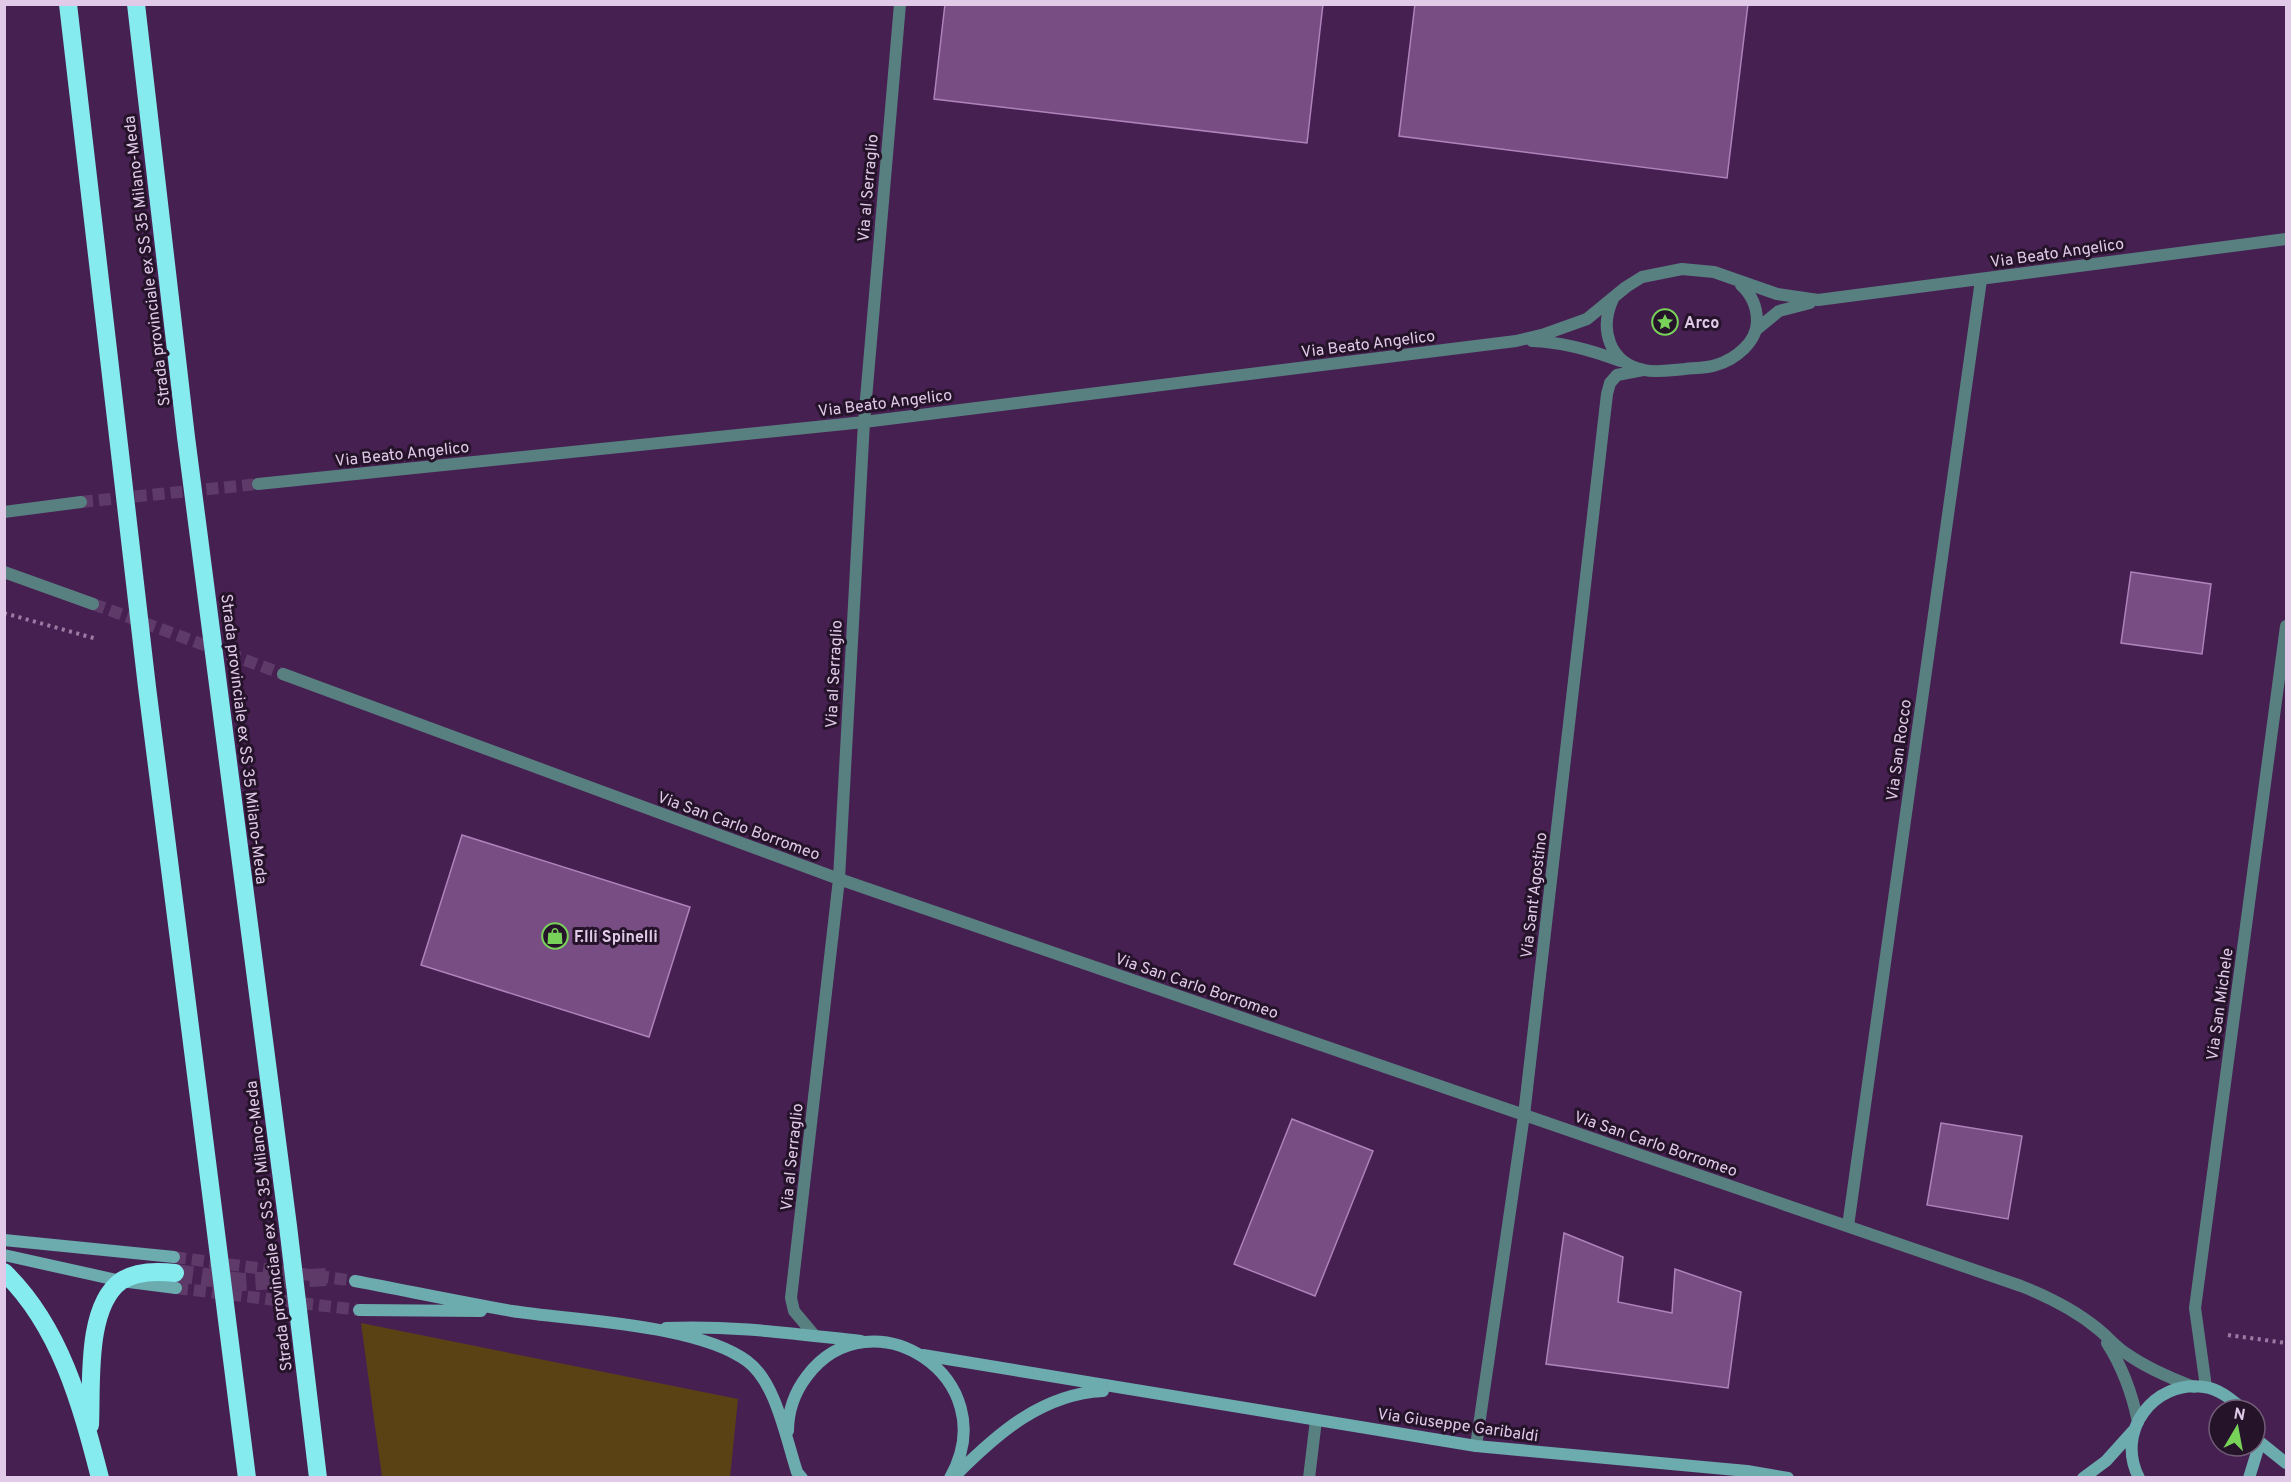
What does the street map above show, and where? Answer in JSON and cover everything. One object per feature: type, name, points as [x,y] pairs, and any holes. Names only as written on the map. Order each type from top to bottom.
[{"type":"highway","points":[[68,4],[118,450],[247,1478]]},
{"type":"highway","name":"Strada provinciale ex SS 35 Milano-Meda","points":[[136,4],[186,437],[288,1226],[318,1478]]},
{"type":"highway","points":[[4,1272],[28,1296],[56,1342],[89,1436],[100,1478]]},
{"type":"highway","points":[[89,1436],[94,1337],[103,1305],[121,1281],[145,1273],[175,1273]]},
{"type":"street","name":"Via al Serraglio","points":[[815,1336],[794,1311],[791,1298],[839,879],[864,422],[900,4]]},
{"type":"street","name":"Via Beato Angelico","points":[[1757,329],[1779,311],[1832,299],[2286,239]]},
{"type":"street","points":[[1682,269],[1714,272],[1736,280],[1750,292],[1757,310],[1757,329],[1747,346],[1732,358],[1716,365],[1661,372],[1643,370],[1626,364],[1614,353],[1607,338],[1608,309],[1614,297],[1642,277],[1682,269]]},
{"type":"street","name":"Via Beato Angelico","points":[[1736,280],[1768,292],[1798,299],[1832,299]]},
{"type":"street","name":"Via San Rocco","points":[[1848,1226],[1981,280]]},
{"type":"street","name":"Via Beato Angelico","points":[[258,484],[864,422],[1516,341],[1545,334],[1587,319],[1614,297]]},
{"type":"street","name":"Via Beato Angelico","points":[[1516,341],[1569,345],[1596,351],[1626,364]]},
{"type":"street","name":"Via Sant'Agostino","points":[[1476,1446],[1524,1115],[1607,394],[1610,383],[1617,375],[1643,370]]},
{"type":"street","points":[[4,512],[81,502]]},
{"type":"street","points":[[4,572],[93,604]]},
{"type":"street","name":"Via San Michele","points":[[2200,1387],[2195,1308],[2286,626]]},
{"type":"street","name":"Via San Carlo Borromeo","points":[[283,674],[839,879],[2047,1296],[2098,1329],[2125,1353],[2148,1367],[2200,1387]]},
{"type":"street","points":[[4,1240],[175,1273]]},
{"type":"street","points":[[4,1255],[121,1281]]},
{"type":"street","points":[[355,1281],[513,1311],[692,1337],[726,1349],[748,1362],[763,1380],[774,1401],[797,1472],[802,1478]]},
{"type":"street","points":[[359,1310],[513,1311]]},
{"type":"street","points":[[647,1329],[729,1327],[895,1344],[923,1355],[1126,1389]]},
{"type":"street","name":"Via San Carlo Borromeo","points":[[2098,1329],[2126,1375],[2134,1399],[2137,1425]]},
{"type":"street","points":[[788,1444],[788,1416],[797,1389],[814,1366],[838,1350],[865,1342]]},
{"type":"street","points":[[923,1355],[945,1375],[960,1401],[965,1430],[960,1460],[952,1478]]},
{"type":"street","points":[[2139,1478],[2132,1465],[2131,1446],[2137,1425],[2146,1407],[2163,1394],[2184,1386],[2200,1387],[2230,1398]]},
{"type":"street","points":[[952,1478],[990,1441],[1022,1417],[1058,1400],[1091,1391],[1126,1389]]},
{"type":"street","name":"Via Giuseppe Garibaldi","points":[[1126,1389],[1476,1446],[1788,1478]]},
{"type":"street","points":[[1309,1478],[1316,1420]]},
{"type":"street","points":[[2083,1478],[2106,1461],[2137,1425]]},
{"type":"street","points":[[2267,1448],[2286,1463]]},
{"type":"street","points":[[2249,1478],[2255,1458]]},
{"type":"path","points":[[4,613],[97,639]]},
{"type":"path","points":[[2198,1331],[2286,1343]]},
{"type":"shaded area","points":[[361,1323],[738,1399],[730,1477],[382,1477]]},
{"type":"building","points":[[945,4],[1323,4],[1307,143],[934,99]]},
{"type":"building","points":[[1415,4],[1748,4],[1727,178],[1399,136]]},
{"type":"building","points":[[2131,572],[2211,584],[2202,654],[2121,643]]},
{"type":"building","name":"F.lli Spinelli","points":[[462,835],[690,907],[649,1037],[421,965]]},
{"type":"building","points":[[1292,1119],[1373,1151],[1315,1296],[1234,1264]]},
{"type":"building","points":[[1941,1123],[2022,1136],[2008,1219],[1927,1205]]},
{"type":"building","points":[[1564,1233],[1623,1257],[1618,1302],[1672,1313],[1675,1269],[1741,1292],[1728,1388],[1546,1364]]},
{"type":"tunnel","points":[[81,502],[258,484]]},
{"type":"tunnel","points":[[93,604],[283,674]]},
{"type":"tunnel","points":[[174,1257],[355,1281]]},
{"type":"tunnel","points":[[175,1273],[243,1282],[326,1277]]},
{"type":"tunnel","points":[[176,1288],[359,1310]]},
{"type":"place","name":"Arco","points":[[1665,322]]},
{"type":"place","name":"F.lli Spinelli","points":[[555,936]]}]
